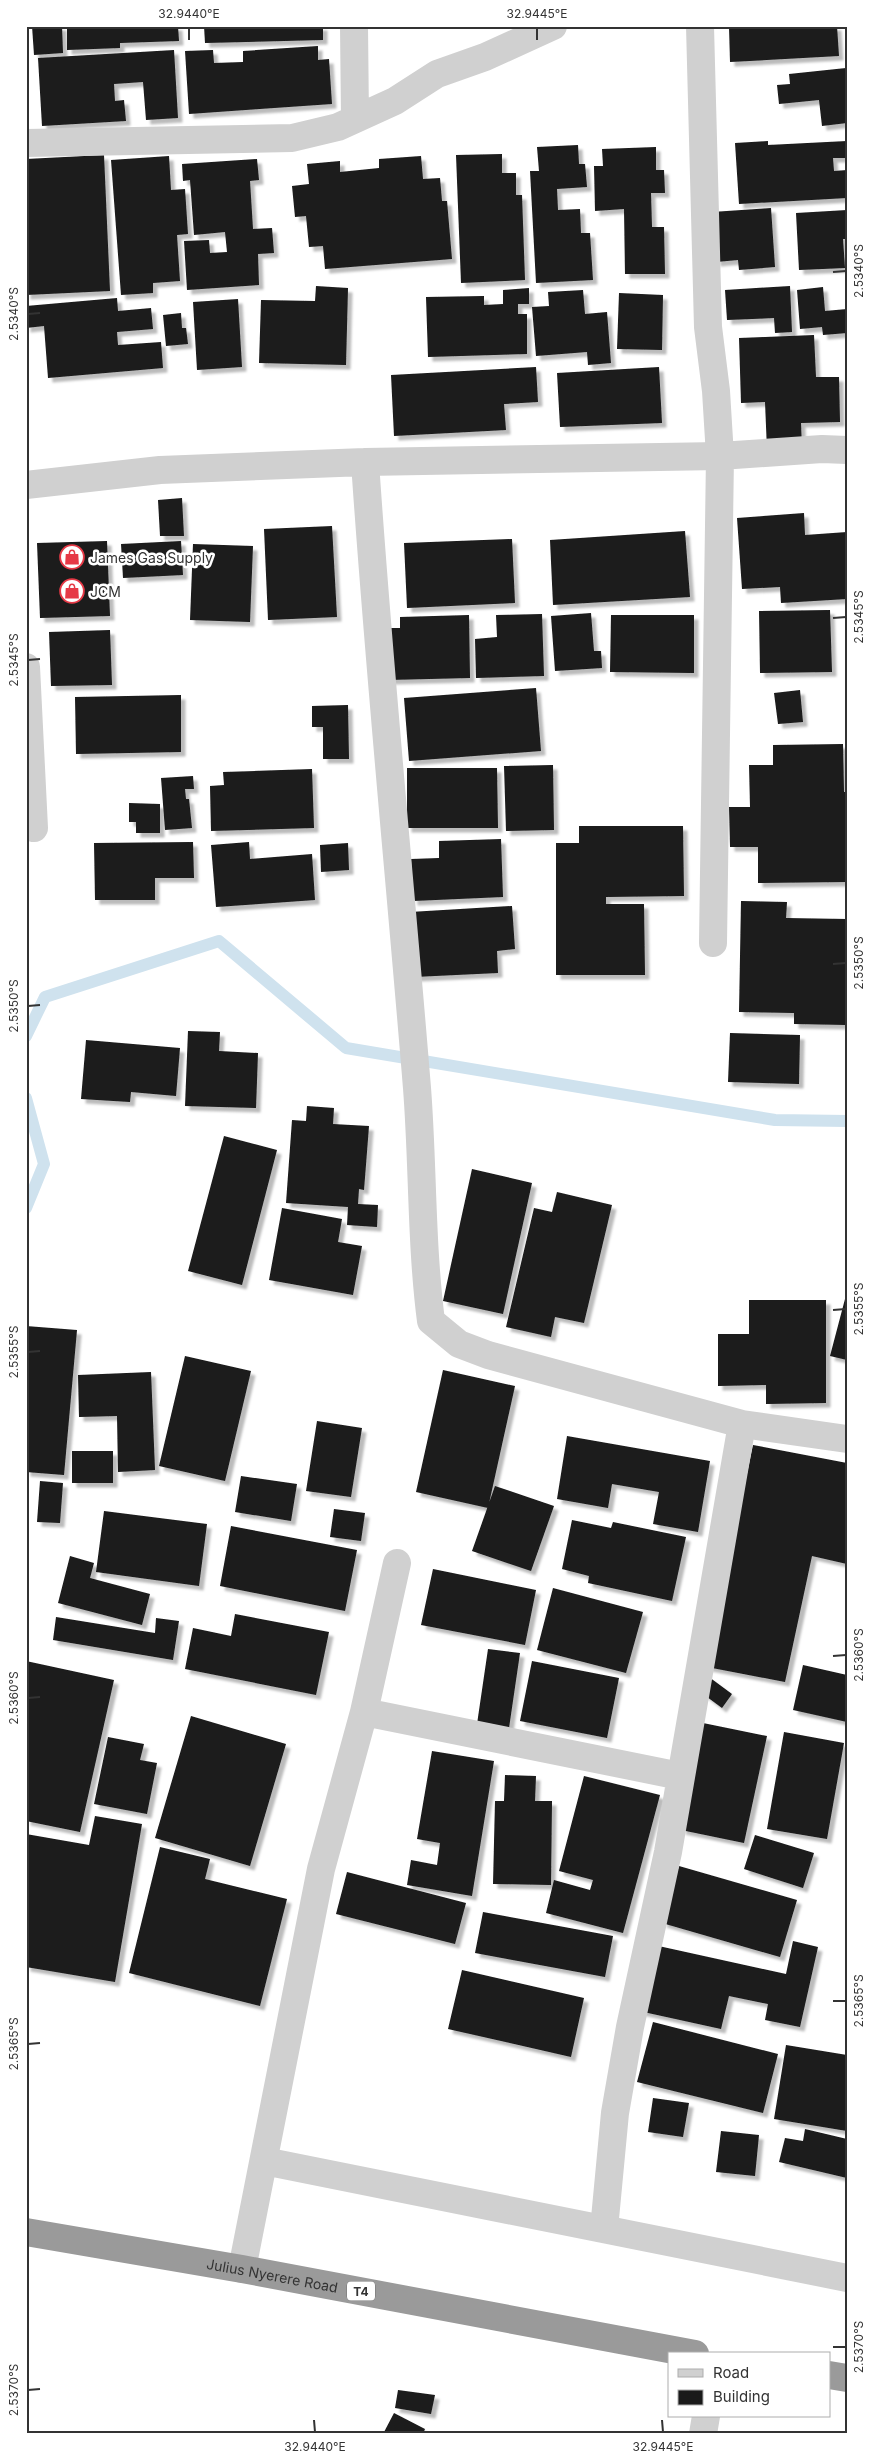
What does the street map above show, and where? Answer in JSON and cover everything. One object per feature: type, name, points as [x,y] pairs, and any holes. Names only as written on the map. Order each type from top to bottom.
[{"type":"highway","name":"Julius Nyerere Road","points":[[26,2232],[242,2269],[684,2352]]},
{"type":"highway","points":[[830,2375],[847,2378]]},
{"type":"street","points":[[354,26],[355,119]]},
{"type":"street","points":[[26,143],[292,138],[338,127],[395,101],[437,74],[493,54],[553,26]]},
{"type":"street","points":[[700,26],[708,327],[720,456],[713,943]]},
{"type":"street","points":[[26,484],[160,470],[364,462],[720,456],[822,449],[847,450]]},
{"type":"street","points":[[364,462],[377,639],[417,1089],[425,1274],[431,1321],[459,1344],[488,1355],[742,1424],[847,1438]]},
{"type":"street","points":[[26,667],[34,828]]},
{"type":"street","points":[[604,2229],[615,2112],[630,2027],[668,1852],[742,1424]]},
{"type":"street","points":[[242,2269],[321,1869],[364,1712],[397,1563]]},
{"type":"street","points":[[364,1712],[680,1776]]},
{"type":"street","points":[[264,2161],[847,2278]]},
{"type":"street","points":[[703,2434],[706,2418]]},
{"type":"building","points":[[32,26],[62,26],[63,53],[34,55]]},
{"type":"building","points":[[67,26],[178,26],[179,41],[120,43],[120,48],[67,50]]},
{"type":"building","points":[[204,26],[323,26],[323,40],[205,43]]},
{"type":"building","points":[[837,26],[839,56],[730,62],[729,27]]},
{"type":"building","points":[[318,46],[318,60],[329,59],[332,104],[189,114],[185,51],[213,50],[214,63],[243,62],[243,51]]},
{"type":"building","points":[[174,50],[178,118],[146,120],[143,82],[114,84],[115,101],[124,100],[126,121],[42,126],[38,58]]},
{"type":"building","points":[[846,68],[847,123],[822,126],[819,100],[779,104],[777,85],[790,84],[789,74]]},
{"type":"building","points":[[768,141],[768,145],[847,141],[847,158],[833,158],[834,171],[847,170],[847,198],[739,204],[735,143]]},
{"type":"building","points":[[578,145],[579,164],[585,164],[587,187],[557,189],[558,210],[580,209],[581,233],[590,233],[593,280],[536,283],[530,171],[539,171],[537,147]]},
{"type":"building","points":[[656,147],[656,170],[664,170],[665,193],[651,193],[652,227],[664,227],[665,274],[625,274],[624,209],[595,211],[594,166],[603,166],[602,149]]},
{"type":"building","points":[[502,154],[502,173],[516,173],[516,195],[522,195],[525,280],[461,283],[456,155]]},
{"type":"building","points":[[104,155],[110,291],[26,295],[26,159]]},
{"type":"building","points":[[169,156],[171,190],[185,189],[188,234],[177,235],[180,281],[153,283],[153,293],[121,295],[111,160]]},
{"type":"building","points":[[421,156],[423,179],[440,178],[442,201],[447,201],[452,259],[325,269],[323,246],[309,247],[306,216],[295,217],[292,186],[309,184],[307,164],[340,161],[340,172],[379,168],[379,159]]},
{"type":"building","points":[[257,159],[259,180],[250,181],[253,229],[272,228],[274,253],[258,254],[259,285],[187,290],[184,241],[209,240],[210,253],[227,252],[225,232],[194,235],[190,180],[183,181],[182,164]]},
{"type":"building","points":[[771,208],[775,267],[739,270],[738,260],[716,262],[712,212]]},
{"type":"building","points":[[847,210],[847,239],[843,239],[845,268],[799,270],[796,213]]},
{"type":"building","points":[[316,286],[348,288],[346,365],[259,363],[261,300],[315,301]]},
{"type":"building","points":[[790,286],[792,332],[775,333],[774,318],[727,320],[725,290]]},
{"type":"building","points":[[823,287],[825,311],[847,309],[847,333],[823,335],[822,327],[800,329],[797,290]]},
{"type":"building","points":[[529,288],[529,304],[518,304],[518,314],[527,314],[527,354],[428,357],[426,297],[484,296],[484,305],[503,304],[503,290]]},
{"type":"building","points":[[583,290],[585,314],[607,312],[611,363],[588,365],[587,352],[536,356],[532,307],[549,306],[548,292]]},
{"type":"building","points":[[619,293],[663,295],[662,350],[617,349]]},
{"type":"building","points":[[117,298],[118,311],[151,308],[153,329],[117,332],[118,345],[161,342],[163,368],[48,378],[44,326],[26,328],[26,306]]},
{"type":"building","points":[[238,299],[242,367],[197,370],[193,302]]},
{"type":"building","points":[[181,313],[182,328],[186,328],[188,344],[166,346],[163,315]]},
{"type":"building","points":[[814,335],[816,377],[839,377],[840,422],[801,423],[802,449],[767,450],[765,402],[741,403],[739,338]]},
{"type":"building","points":[[536,367],[538,402],[504,404],[506,430],[394,436],[391,375]]},
{"type":"building","points":[[659,367],[662,423],[560,427],[557,373]]},
{"type":"building","points":[[182,498],[184,536],[160,536],[158,500]]},
{"type":"building","points":[[804,513],[805,535],[847,532],[847,599],[781,603],[780,587],[742,589],[737,518]]},
{"type":"building","points":[[332,526],[337,617],[268,620],[264,529]]},
{"type":"building","points":[[685,531],[690,597],[553,605],[550,540]]},
{"type":"building","points":[[512,539],[515,603],[407,608],[404,543]]},
{"type":"building","points":[[107,541],[110,616],[40,618],[37,543]]},
{"type":"building","points":[[181,541],[183,575],[123,578],[121,544]]},
{"type":"building","points":[[193,544],[253,546],[250,622],[190,620]]},
{"type":"building","points":[[830,610],[832,672],[760,673],[759,611]]},
{"type":"building","points":[[591,613],[594,651],[601,651],[602,668],[555,671],[551,616]]},
{"type":"building","points":[[542,614],[544,676],[476,678],[475,639],[497,637],[496,615]]},
{"type":"building","points":[[469,615],[470,678],[388,680],[387,628],[400,628],[400,617]]},
{"type":"building","points":[[611,615],[694,615],[694,673],[610,672]]},
{"type":"building","points":[[110,630],[112,685],[51,686],[49,632]]},
{"type":"building","points":[[536,688],[541,751],[409,761],[404,698]]},
{"type":"building","points":[[800,690],[803,722],[778,724],[774,693]]},
{"type":"building","points":[[181,695],[181,752],[76,754],[75,697]]},
{"type":"building","points":[[348,705],[349,759],[323,759],[323,727],[312,727],[312,706]]},
{"type":"building","points":[[843,744],[844,792],[847,792],[847,882],[758,883],[758,847],[730,847],[729,807],[750,807],[749,765],[773,765],[773,745]]},
{"type":"building","points":[[553,765],[554,830],[506,831],[504,766]]},
{"type":"building","points":[[407,768],[497,768],[498,828],[407,828]]},
{"type":"building","points":[[312,769],[314,828],[211,831],[210,786],[224,785],[223,772]]},
{"type":"building","points":[[193,776],[194,789],[185,789],[186,799],[189,799],[192,828],[165,830],[161,778]]},
{"type":"building","points":[[129,803],[160,804],[160,833],[136,833],[136,822],[129,822]]},
{"type":"building","points":[[579,826],[683,826],[684,896],[606,897],[606,904],[644,904],[645,975],[556,975],[556,843],[579,843]]},
{"type":"building","points":[[501,839],[503,897],[413,901],[411,859],[439,858],[439,841]]},
{"type":"building","points":[[193,842],[194,878],[155,878],[155,900],[95,900],[94,843]]},
{"type":"building","points":[[249,842],[250,859],[312,854],[315,900],[216,907],[211,845]]},
{"type":"building","points":[[348,843],[349,870],[321,872],[320,845]]},
{"type":"building","points":[[741,901],[787,902],[786,918],[847,919],[847,1025],[794,1024],[794,1013],[739,1012]]},
{"type":"building","points":[[512,906],[515,949],[497,951],[498,973],[414,977],[410,912]]},
{"type":"building","points":[[188,1031],[220,1032],[219,1051],[258,1053],[256,1108],[185,1106]]},
{"type":"building","points":[[730,1033],[800,1035],[799,1084],[728,1082]]},
{"type":"building","points":[[86,1040],[180,1048],[176,1096],[131,1092],[130,1102],[81,1099]]},
{"type":"building","points":[[307,1106],[334,1108],[333,1124],[369,1126],[364,1190],[359,1189],[358,1204],[378,1205],[377,1227],[347,1225],[348,1207],[286,1203],[292,1120],[306,1121]]},
{"type":"building","points":[[224,1136],[277,1150],[242,1285],[188,1271]]},
{"type":"building","points":[[472,1169],[532,1183],[503,1314],[443,1301]]},
{"type":"building","points":[[557,1192],[612,1205],[584,1323],[555,1317],[551,1337],[506,1327],[534,1208],[552,1212]]},
{"type":"building","points":[[282,1208],[342,1219],[338,1242],[362,1246],[353,1295],[269,1280]]},
{"type":"building","points":[[845,1299],[847,1299],[847,1360],[830,1356]]},
{"type":"building","points":[[749,1300],[826,1300],[826,1403],[766,1404],[766,1385],[718,1386],[718,1334],[749,1334]]},
{"type":"building","points":[[26,1326],[77,1330],[64,1475],[26,1472]]},
{"type":"building","points":[[185,1356],[251,1371],[225,1481],[159,1466]]},
{"type":"building","points":[[443,1370],[515,1386],[488,1508],[416,1492]]},
{"type":"building","points":[[151,1372],[155,1470],[118,1472],[117,1416],[79,1417],[78,1375]]},
{"type":"building","points":[[317,1421],[362,1428],[351,1497],[306,1491]]},
{"type":"building","points":[[567,1436],[710,1461],[698,1532],[653,1524],[659,1492],[612,1484],[608,1508],[557,1499]]},
{"type":"building","points":[[753,1445],[847,1463],[847,1564],[812,1556],[785,1682],[707,1667]]},
{"type":"building","points":[[72,1451],[113,1451],[113,1483],[72,1483]]},
{"type":"building","points":[[241,1476],[297,1484],[291,1521],[235,1512]]},
{"type":"building","points":[[40,1481],[63,1483],[60,1523],[37,1522]]},
{"type":"building","points":[[495,1486],[554,1506],[531,1571],[472,1551]]},
{"type":"building","points":[[334,1509],[365,1513],[361,1541],[330,1537]]},
{"type":"building","points":[[104,1511],[207,1524],[199,1586],[96,1572]]},
{"type":"building","points":[[572,1520],[611,1528],[613,1522],[686,1537],[672,1601],[588,1583],[589,1576],[562,1569]]},
{"type":"building","points":[[231,1526],[357,1550],[345,1611],[220,1586]]},
{"type":"building","points":[[70,1556],[94,1563],[90,1578],[150,1594],[142,1625],[58,1603]]},
{"type":"building","points":[[433,1569],[536,1590],[525,1645],[421,1625]]},
{"type":"building","points":[[553,1588],[643,1612],[626,1673],[537,1650]]},
{"type":"building","points":[[235,1614],[329,1632],[316,1695],[185,1669],[193,1628],[231,1636]]},
{"type":"building","points":[[56,1617],[155,1633],[156,1618],[179,1621],[173,1660],[53,1640]]},
{"type":"building","points":[[488,1649],[520,1653],[509,1728],[477,1724]]},
{"type":"building","points":[[26,1661],[114,1680],[80,1832],[26,1821]]},
{"type":"building","points":[[532,1661],[619,1678],[607,1738],[520,1721]]},
{"type":"building","points":[[803,1665],[847,1675],[847,1722],[793,1710]]},
{"type":"building","points":[[709,1677],[732,1694],[722,1708],[699,1691]]},
{"type":"building","points":[[191,1716],[286,1744],[250,1866],[155,1838]]},
{"type":"building","points":[[703,1723],[767,1736],[744,1843],[681,1830]]},
{"type":"building","points":[[784,1732],[844,1743],[827,1839],[767,1829]]},
{"type":"building","points":[[108,1737],[144,1744],[140,1760],[157,1763],[147,1814],[94,1804]]},
{"type":"building","points":[[432,1751],[494,1761],[472,1896],[407,1885],[411,1860],[437,1865],[440,1843],[417,1839]]},
{"type":"building","points":[[505,1775],[536,1776],[535,1801],[552,1801],[551,1885],[493,1884],[495,1801],[504,1801]]},
{"type":"building","points":[[584,1776],[660,1795],[623,1933],[546,1913],[554,1880],[590,1890],[593,1880],[559,1871]]},
{"type":"building","points":[[95,1816],[142,1824],[115,1982],[26,1967],[26,1834],[89,1845]]},
{"type":"building","points":[[755,1835],[814,1853],[803,1888],[744,1869]]},
{"type":"building","points":[[160,1847],[210,1859],[205,1879],[287,1899],[260,2006],[129,1973]]},
{"type":"building","points":[[679,1866],[797,1900],[780,1957],[662,1923]]},
{"type":"building","points":[[347,1872],[466,1903],[455,1944],[336,1914]]},
{"type":"building","points":[[483,1912],[613,1936],[605,1977],[475,1953]]},
{"type":"building","points":[[793,1941],[818,1947],[800,2027],[765,2020],[768,2004],[729,1996],[721,2029],[639,2011],[654,1945],[786,1974]]},
{"type":"building","points":[[462,1970],[584,1998],[571,2057],[448,2029]]},
{"type":"building","points":[[653,2022],[778,2054],[763,2113],[637,2082]]},
{"type":"building","points":[[786,2045],[847,2055],[847,2131],[774,2119]]},
{"type":"building","points":[[653,2098],[689,2103],[683,2137],[648,2132]]},
{"type":"building","points":[[805,2129],[847,2139],[847,2178],[779,2162],[785,2138],[803,2141]]},
{"type":"building","points":[[721,2131],[759,2135],[755,2176],[716,2172]]},
{"type":"building","points":[[398,2390],[435,2395],[431,2414],[395,2408]]},
{"type":"building","points":[[394,2413],[425,2429],[423,2434],[383,2434]]},
{"type":"waterway","points":[[26,1036],[45,997],[219,941],[346,1048],[775,1120],[847,1121]]},
{"type":"waterway","points":[[26,1098],[44,1164],[26,1208]]},
{"type":"place","name":"James Gas Supply","points":[[72,557]]},
{"type":"place","name":"JCM","points":[[72,591]]}]
